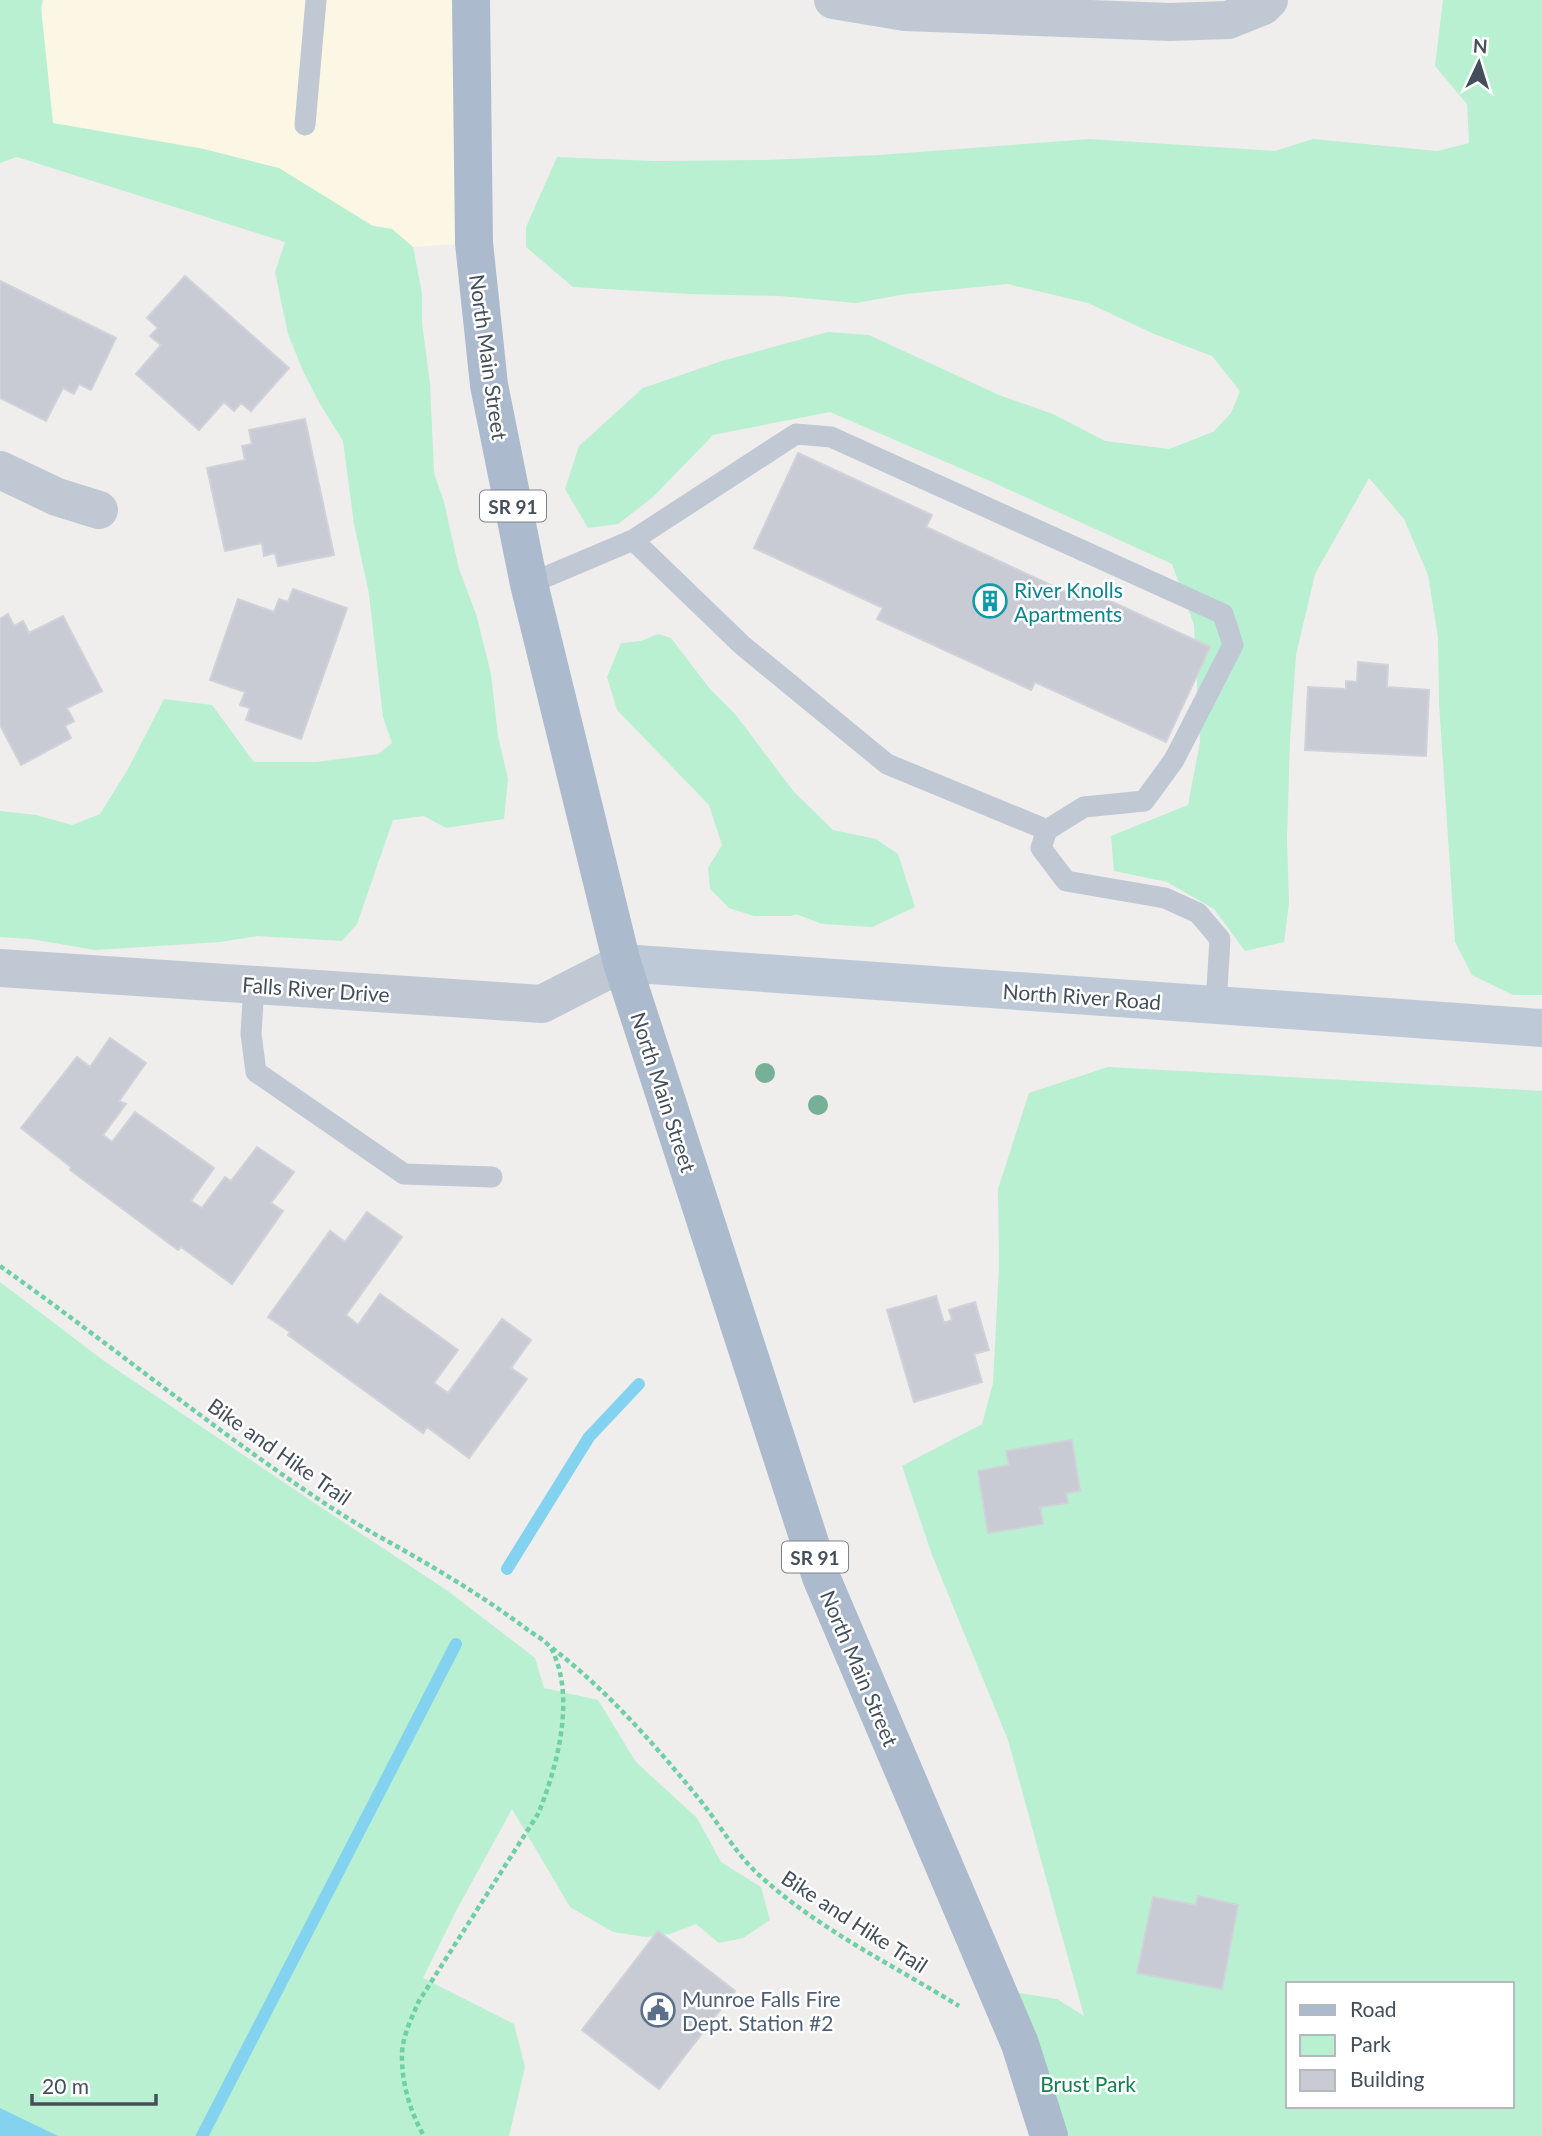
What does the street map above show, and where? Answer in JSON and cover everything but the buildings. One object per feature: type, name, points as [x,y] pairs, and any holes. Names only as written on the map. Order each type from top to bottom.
[{"type":"main road","name":"North Main Street","points":[[471,0],[474,243],[487,372],[530,584],[622,963],[821,1577],[1020,2045],[1049,2136]]},
{"type":"street","points":[[833,0],[905,12],[1170,22],[1228,20],[1263,6],[1269,0]]},
{"type":"street","points":[[0,470],[57,497],[99,510]]},
{"type":"street","name":"Falls River Drive","points":[[0,968],[542,1004],[622,963]]},
{"type":"street","name":"North River Road","points":[[622,963],[1542,1028]]},
{"type":"lane","points":[[305,125],[317,0]]},
{"type":"lane","points":[[530,584],[633,540],[796,434],[831,437],[1223,614],[1233,645],[1174,760],[1144,801],[1084,807],[1047,830],[1041,848],[1066,881],[1165,898],[1198,913],[1220,939],[1216,1005]]},
{"type":"lane","points":[[633,540],[742,645],[887,764],[1047,830]]},
{"type":"lane","points":[[254,985],[251,1034],[256,1072],[404,1174],[492,1177]]},
{"type":"path","name":"Bike and Hike Trail","points":[[0,1266],[272,1467],[379,1537],[495,1605],[551,1647],[582,1671],[661,1753],[757,1873],[810,1916],[967,2012]]},
{"type":"path","points":[[424,2136],[405,2089],[402,2051],[408,2028],[424,1992],[538,1814],[550,1785],[561,1730],[563,1697],[551,1647]]},
{"type":"shaded area","points":[[43,0],[471,0],[474,243],[413,247],[392,229],[356,222],[31,128]]},
{"type":"green space","points":[[0,0],[43,0],[41,7],[53,123],[204,149],[279,168],[373,226],[392,229],[413,247],[422,293],[434,473],[444,502],[459,569],[476,614],[491,674],[498,736],[508,779],[504,819],[446,828],[424,816],[393,820],[357,924],[342,941],[257,936],[220,942],[95,950],[31,939],[0,937],[0,811],[36,815],[72,825],[100,814],[128,769],[164,699],[212,705],[254,762],[316,762],[378,754],[392,743],[383,717],[369,594],[354,524],[343,441],[303,371],[288,334],[275,272],[285,242],[17,157],[0,163]]},
{"type":"green space","points":[[1443,0],[1542,0],[1542,995],[1513,995],[1472,975],[1455,942],[1439,703],[1438,637],[1428,575],[1404,519],[1369,478],[1315,574],[1296,655],[1287,839],[1289,903],[1284,942],[1245,951],[1214,909],[1167,882],[1114,871],[1111,836],[1188,805],[1200,742],[1194,625],[1172,564],[830,412],[713,435],[653,497],[618,524],[588,528],[565,489],[579,446],[643,388],[722,361],[828,332],[869,335],[999,395],[1053,414],[1105,441],[1169,449],[1213,432],[1231,413],[1240,391],[1212,356],[1152,333],[1088,303],[1008,284],[906,294],[856,303],[780,296],[573,287],[526,247],[526,227],[557,157],[654,161],[766,160],[879,155],[1090,139],[1275,151],[1313,139],[1437,151],[1469,143],[1467,104],[1435,66]]},
{"type":"green space","points":[[658,634],[671,638],[710,689],[735,714],[794,792],[833,830],[876,839],[898,854],[915,907],[872,927],[822,924],[796,914],[754,916],[729,908],[710,889],[708,868],[722,845],[709,805],[617,710],[607,677],[621,643],[641,641]]},
{"type":"green space","name":"Brust Park","points":[[1108,1067],[1542,1091],[1542,2136],[1049,2136],[995,1989],[1057,1999],[1084,2016],[1008,1740],[932,1555],[902,1466],[982,1424],[993,1383],[999,1267],[998,1189],[1029,1093]]},
{"type":"green space","points":[[0,1282],[104,1361],[448,1591],[535,1658],[544,1688],[598,1700],[636,1762],[697,1818],[721,1862],[761,1887],[770,1920],[743,1938],[719,1943],[696,1924],[670,1934],[646,1937],[613,1932],[570,1907],[512,1809],[423,1978],[514,2024],[525,2067],[509,2136],[0,2136]]},
{"type":"water","points":[[0,2108],[58,2136],[0,2136]]},
{"type":"waterway","points":[[507,1569],[589,1437],[639,1384]]},
{"type":"waterway","points":[[202,2136],[456,1644]]},
{"type":"place","name":"River Knolls Apartments","points":[[990,601]]},
{"type":"place","name":"Munroe Falls Fire Dept. Station #2","points":[[658,2010]]}]
